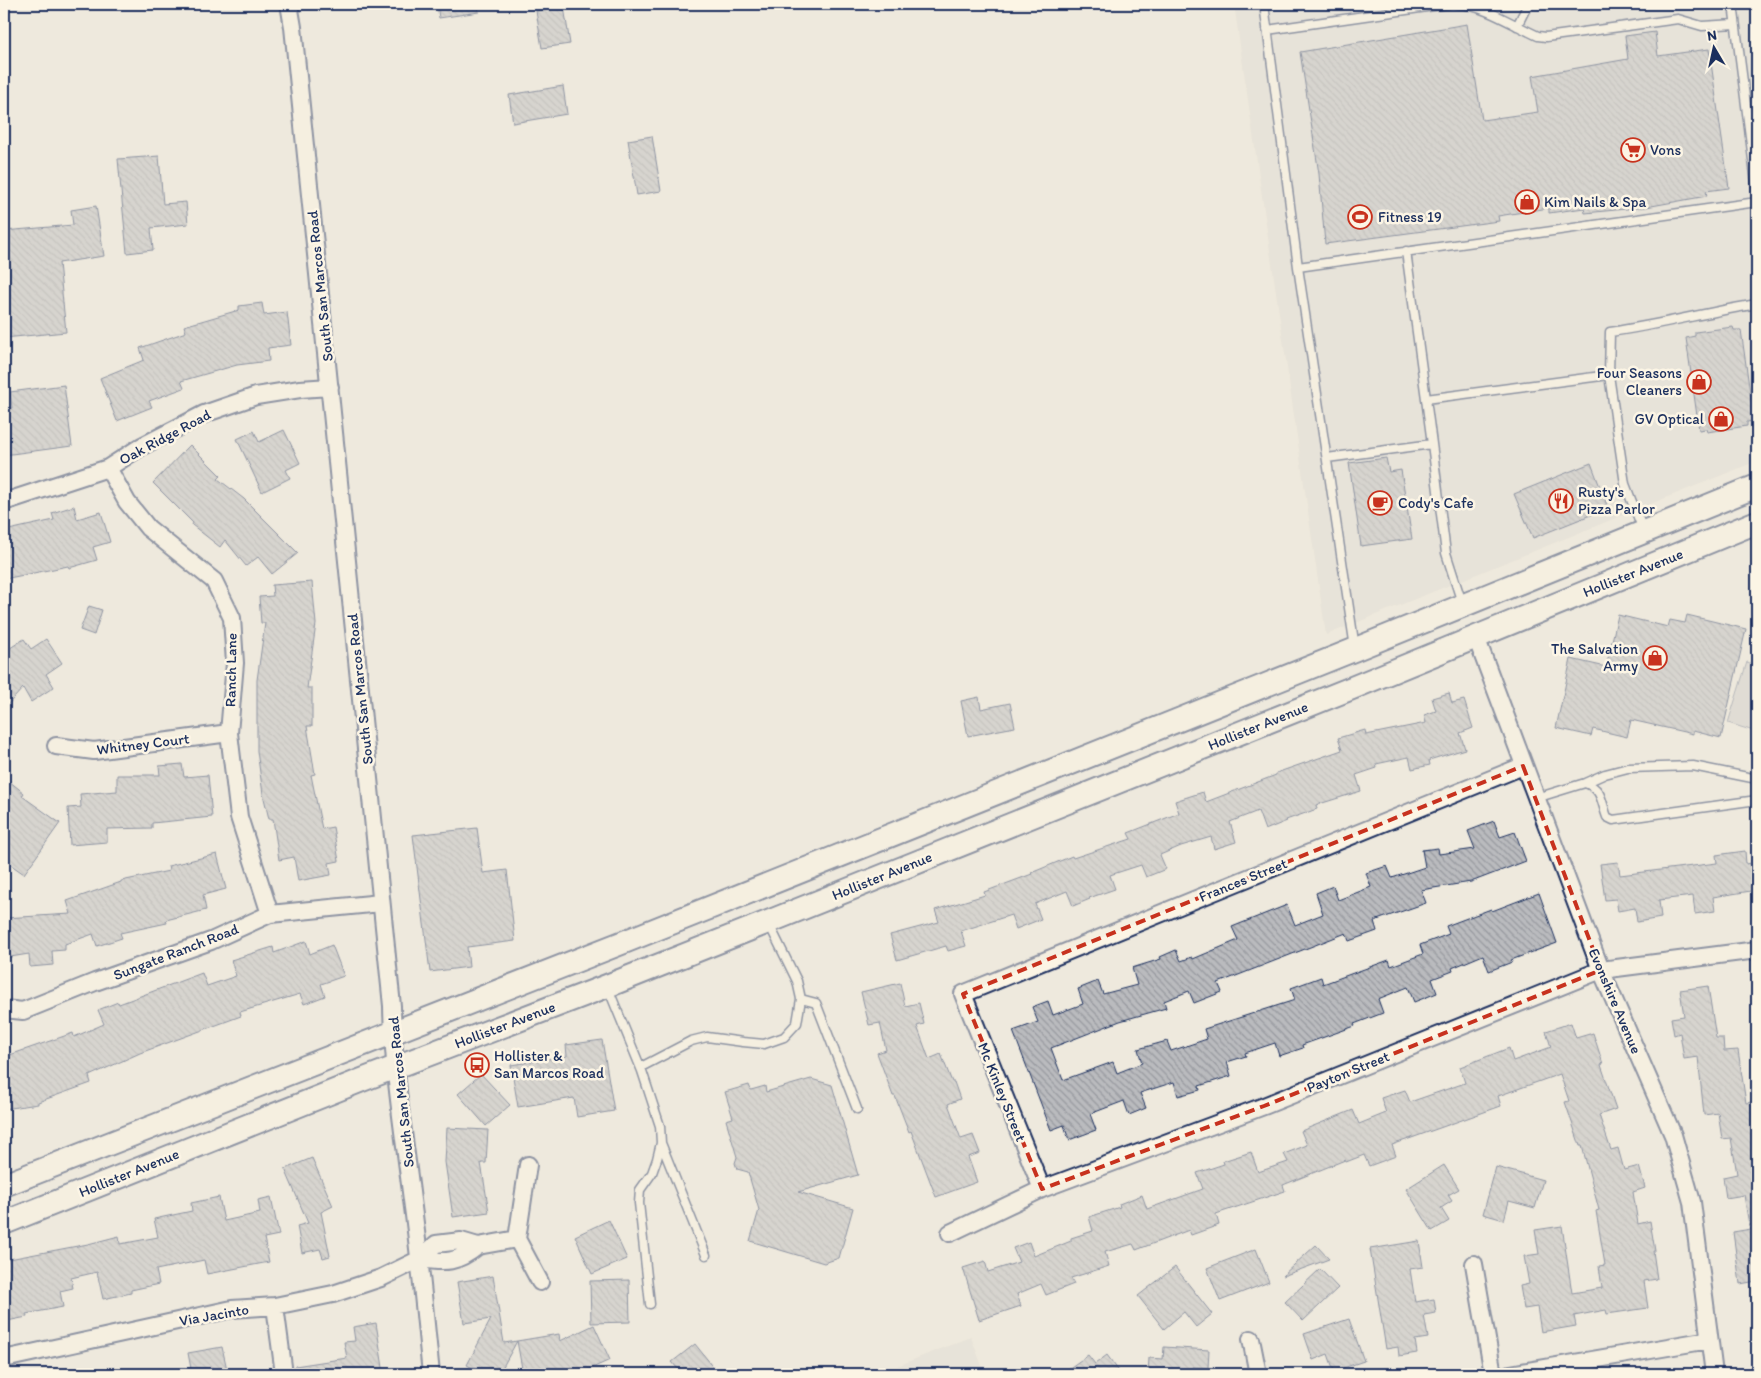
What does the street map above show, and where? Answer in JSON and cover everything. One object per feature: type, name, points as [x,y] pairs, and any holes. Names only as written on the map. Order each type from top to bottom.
[{"type":"main road","points":[[4,1184],[393,1033],[1356,649],[1757,486]]},
{"type":"main road","name":"Hollister Avenue","points":[[4,1223],[768,922],[1757,522]]},
{"type":"street","name":"South San Marcos Road","points":[[289,4],[293,27],[330,387],[392,1006],[396,1067],[420,1259],[431,1374]]},
{"type":"street","name":"Oak Ridge Road","points":[[4,502],[108,468],[142,446],[204,414],[256,396],[300,389],[330,387]]},
{"type":"street","name":"Ranch Lane","points":[[108,468],[127,502],[148,528],[214,581],[232,618],[235,664],[229,733],[238,817],[270,914]]},
{"type":"street","name":"Evonshire Avenue","points":[[1476,637],[1601,970],[1673,1135],[1692,1202],[1714,1374]]},
{"type":"street","name":"Whitney Court","points":[[56,746],[94,751],[229,733]]},
{"type":"street","name":"Frances Street","points":[[963,994],[1523,766]]},
{"type":"street","name":"Sungate Ranch Road","points":[[4,1009],[23,1011],[95,982],[212,941],[270,914],[381,904]]},
{"type":"street","name":"Payton Street","points":[[950,1233],[1042,1189],[1264,1106],[1601,970],[1757,950]]},
{"type":"street","name":"Mc Kinley Street","points":[[963,994],[1042,1189]]},
{"type":"street","points":[[528,1165],[517,1239],[540,1282]]},
{"type":"street","points":[[420,1259],[438,1262],[463,1258],[478,1246],[517,1239]]},
{"type":"street","name":"Via Jacinto","points":[[4,1359],[232,1309],[275,1306],[333,1294],[381,1278],[420,1259]]},
{"type":"street","points":[[1474,1264],[1493,1374]]},
{"type":"street","points":[[275,1306],[284,1374]]},
{"type":"street","points":[[1251,1339],[1258,1374]]},
{"type":"street","points":[[1510,1374],[1709,1340]]},
{"type":"lane","points":[[1264,4],[1298,267],[1356,649]]},
{"type":"lane","points":[[1267,30],[1448,4]]},
{"type":"lane","points":[[1457,4],[1467,4],[1480,8],[1538,36],[1546,37],[1678,19],[1702,26],[1735,24]]},
{"type":"lane","points":[[1517,26],[1528,4]]},
{"type":"lane","points":[[1733,4],[1757,191]]},
{"type":"lane","points":[[1298,267],[1757,202]]},
{"type":"lane","points":[[1406,252],[1446,553],[1462,605]]},
{"type":"lane","points":[[1644,531],[1626,484],[1609,375],[1610,332],[1656,325],[1708,312],[1757,304]]},
{"type":"lane","points":[[1426,399],[1609,375]]},
{"type":"lane","points":[[1327,458],[1432,444]]},
{"type":"lane","points":[[1536,798],[1628,768],[1693,766],[1757,779]]},
{"type":"lane","points":[[1585,783],[1594,786],[1600,794],[1607,818],[1613,820],[1757,800]]},
{"type":"lane","points":[[640,1067],[690,1041],[706,1037],[764,1044],[784,1037],[797,1023],[801,999],[798,981],[768,922]]},
{"type":"lane","points":[[607,986],[654,1104],[660,1126],[661,1143],[706,1255]]},
{"type":"lane","points":[[801,999],[816,1003],[857,1109]]},
{"type":"lane","points":[[650,1304],[639,1203],[640,1190],[652,1173],[661,1143]]},
{"type":"highlighted area","points":[[1523,766],[1601,970],[1264,1106],[1042,1189],[963,994]]},
{"type":"shaded area","points":[[1234,4],[1650,4],[1693,10],[1757,8],[1757,461],[1326,635]]},
{"type":"shaded area","points":[[1747,662],[1757,665],[1757,732],[1728,723]]},
{"type":"shaded area","points":[[971,1337],[985,1374],[877,1374]]},
{"type":"building","points":[[437,4],[478,4],[479,12],[439,18]]},
{"type":"building","points":[[564,7],[570,44],[542,48],[536,11]]},
{"type":"building","points":[[1467,24],[1482,120],[1538,112],[1532,76],[1628,59],[1625,36],[1655,32],[1658,56],[1709,49],[1729,188],[1706,191],[1707,196],[1646,207],[1585,213],[1584,208],[1549,213],[1549,208],[1498,216],[1499,221],[1325,244],[1319,174],[1300,52]]},
{"type":"building","points":[[563,86],[567,114],[513,123],[509,95]]},
{"type":"building","points":[[652,136],[661,191],[637,195],[628,140]]},
{"type":"building","points":[[159,156],[163,204],[186,202],[188,224],[151,228],[153,250],[127,253],[118,159]]},
{"type":"building","points":[[96,206],[104,256],[59,263],[66,332],[4,338],[4,231],[73,225],[71,210]]},
{"type":"building","points":[[262,303],[264,315],[287,312],[291,345],[268,348],[269,361],[237,365],[181,381],[184,388],[149,401],[152,407],[117,421],[100,378],[144,360],[140,348],[186,332],[184,326],[239,310],[239,306]]},
{"type":"building","points":[[1733,327],[1734,330],[1741,330],[1754,421],[1747,422],[1747,426],[1707,432],[1706,429],[1699,430],[1686,338],[1695,336],[1695,332]]},
{"type":"building","points":[[64,385],[72,446],[4,455],[4,409],[12,408],[10,392]]},
{"type":"building","points":[[284,430],[300,463],[286,470],[290,478],[262,492],[237,439],[254,431],[259,442]]},
{"type":"building","points":[[190,445],[221,476],[218,479],[244,499],[298,553],[272,574],[258,557],[246,566],[225,540],[220,547],[192,525],[193,523],[153,483]]},
{"type":"building","points":[[1386,458],[1389,472],[1401,470],[1412,539],[1361,546],[1349,463]]},
{"type":"building","points":[[1591,463],[1608,508],[1533,538],[1514,494]]},
{"type":"building","points":[[74,506],[77,519],[101,512],[110,542],[93,547],[97,560],[69,568],[68,566],[4,579],[4,531],[54,520],[52,513]]},
{"type":"building","points":[[312,582],[316,624],[307,688],[312,688],[312,726],[307,726],[315,774],[311,775],[322,829],[333,827],[339,861],[329,863],[331,875],[298,881],[294,857],[279,860],[273,819],[269,819],[263,794],[257,751],[257,680],[265,623],[261,623],[259,597],[273,596],[272,585]]},
{"type":"building","points":[[89,606],[102,610],[94,635],[80,630]]},
{"type":"building","points":[[1618,615],[1668,627],[1670,620],[1685,623],[1687,615],[1746,629],[1721,738],[1693,731],[1693,734],[1631,720],[1627,737],[1593,729],[1591,736],[1556,728],[1571,659],[1606,667]]},
{"type":"building","points":[[24,639],[31,649],[46,639],[62,663],[46,674],[54,687],[31,702],[23,688],[4,709],[4,652]]},
{"type":"building","points":[[1449,693],[1452,703],[1464,700],[1473,728],[1460,733],[1465,749],[1429,760],[1430,765],[1412,769],[1409,757],[1376,764],[1377,768],[1356,775],[1361,791],[1316,805],[1317,809],[1265,830],[1258,811],[1230,822],[1236,842],[1214,849],[1211,837],[1181,846],[1160,855],[1166,869],[1146,877],[1141,865],[1110,875],[1115,889],[1073,906],[1067,891],[1035,904],[1041,919],[1016,929],[1011,915],[961,931],[966,946],[948,951],[946,946],[897,960],[890,935],[939,922],[935,910],[985,895],[984,892],[1032,874],[1072,856],[1073,858],[1131,839],[1128,833],[1179,813],[1175,801],[1203,792],[1206,802],[1276,775],[1276,773],[1342,750],[1338,738],[1365,730],[1366,735],[1426,723],[1424,715],[1436,711],[1432,698]]},
{"type":"building","points":[[979,697],[981,709],[1010,703],[1015,727],[968,736],[961,701]]},
{"type":"building","points":[[182,764],[184,777],[208,775],[212,817],[152,823],[152,828],[107,829],[107,842],[70,845],[68,808],[81,807],[80,794],[117,791],[117,775],[160,775],[159,766]]},
{"type":"building","points":[[4,777],[24,793],[22,796],[60,823],[24,874],[4,860]]},
{"type":"building","points":[[1494,821],[1500,837],[1515,832],[1526,861],[1471,882],[1421,890],[1426,903],[1374,921],[1377,931],[1349,941],[1346,933],[1218,983],[1222,992],[1194,1003],[1189,991],[1164,1001],[1166,1008],[1120,1021],[1051,1048],[1063,1080],[1113,1062],[1117,1073],[1142,1063],[1138,1049],[1167,1041],[1171,1051],[1207,1039],[1204,1029],[1295,1000],[1291,988],[1321,977],[1323,984],[1389,960],[1391,966],[1423,954],[1420,945],[1449,934],[1446,926],[1539,893],[1557,943],[1511,960],[1512,962],[1489,971],[1483,955],[1452,968],[1453,971],[1432,979],[1437,993],[1414,1002],[1408,987],[1378,999],[1383,1013],[1354,1024],[1355,1026],[1302,1045],[1303,1048],[1279,1056],[1275,1043],[1245,1053],[1246,1056],[1227,1062],[1231,1076],[1199,1086],[1200,1090],[1178,1096],[1174,1082],[1140,1093],[1146,1108],[1129,1115],[1124,1101],[1090,1114],[1096,1130],[1069,1140],[1064,1125],[1051,1130],[1013,1031],[1038,1022],[1032,1007],[1048,1001],[1053,1015],[1083,1004],[1078,989],[1098,981],[1103,994],[1137,985],[1132,968],[1161,959],[1160,957],[1176,950],[1181,961],[1192,957],[1193,959],[1238,940],[1232,927],[1287,905],[1295,925],[1323,914],[1316,893],[1333,886],[1338,900],[1371,887],[1366,873],[1387,866],[1392,878],[1425,867],[1422,850],[1438,848],[1439,854],[1475,849],[1468,831]]},
{"type":"building","points":[[477,828],[483,873],[507,870],[515,941],[467,947],[469,967],[430,972],[413,835]]},
{"type":"building","points":[[1745,851],[1746,864],[1757,862],[1757,890],[1713,897],[1715,911],[1695,914],[1693,896],[1659,900],[1661,918],[1637,922],[1635,908],[1618,911],[1616,899],[1605,900],[1600,864],[1618,862],[1620,875],[1717,863],[1716,855]]},
{"type":"building","points":[[217,854],[226,889],[203,895],[206,910],[166,920],[167,923],[120,933],[122,938],[97,946],[93,934],[65,944],[65,950],[52,951],[53,965],[30,967],[29,954],[4,958],[4,918],[71,914],[67,901],[121,881],[169,871],[168,866]]},
{"type":"building","points":[[306,941],[310,954],[332,945],[344,976],[321,984],[325,996],[304,1004],[300,994],[240,1012],[241,1016],[140,1053],[89,1076],[91,1083],[38,1102],[38,1104],[4,1109],[4,1057],[73,1033],[74,1037],[104,1024],[98,1010],[118,1002],[119,1004],[202,973],[207,986],[236,976],[231,960],[273,947],[274,953]]},
{"type":"building","points":[[900,983],[905,1006],[919,1003],[924,1024],[917,1026],[929,1059],[941,1054],[952,1082],[954,1082],[960,1099],[948,1104],[961,1139],[973,1135],[980,1153],[968,1157],[977,1182],[936,1197],[911,1131],[909,1132],[895,1096],[893,1096],[877,1053],[886,1050],[880,1023],[869,1025],[861,992]]},
{"type":"building","points":[[1708,986],[1716,1038],[1723,1038],[1724,1051],[1738,1050],[1746,1103],[1757,1101],[1757,1225],[1749,1225],[1744,1195],[1726,1198],[1723,1177],[1737,1174],[1731,1138],[1722,1139],[1718,1113],[1704,1115],[1698,1057],[1684,1059],[1680,1033],[1674,1035],[1671,1018],[1684,1016],[1680,990]]},
{"type":"building","points":[[1571,1023],[1576,1038],[1593,1033],[1603,1064],[1601,1065],[1616,1109],[1599,1115],[1611,1150],[1618,1148],[1624,1170],[1639,1166],[1645,1188],[1633,1192],[1638,1224],[1650,1221],[1655,1251],[1653,1251],[1657,1279],[1644,1281],[1648,1308],[1607,1314],[1606,1310],[1574,1316],[1576,1326],[1541,1332],[1537,1307],[1524,1309],[1520,1286],[1529,1284],[1524,1256],[1539,1254],[1535,1230],[1562,1226],[1572,1293],[1602,1288],[1599,1266],[1605,1265],[1596,1211],[1599,1210],[1582,1146],[1580,1146],[1565,1102],[1569,1101],[1560,1074],[1498,1096],[1501,1106],[1392,1145],[1396,1156],[1369,1166],[1364,1155],[1346,1162],[1345,1160],[1283,1185],[1285,1191],[1216,1214],[1219,1225],[1191,1235],[1189,1230],[1136,1250],[1133,1244],[1105,1252],[1109,1266],[1071,1278],[1074,1284],[1046,1295],[1041,1284],[1017,1294],[1021,1306],[979,1320],[963,1268],[985,1261],[988,1272],[1019,1262],[1013,1248],[1029,1242],[1034,1256],[1071,1241],[1071,1238],[1093,1231],[1089,1217],[1120,1207],[1119,1204],[1142,1195],[1147,1209],[1203,1189],[1197,1173],[1224,1164],[1223,1161],[1251,1152],[1258,1172],[1288,1162],[1284,1154],[1307,1145],[1301,1131],[1353,1110],[1359,1124],[1386,1113],[1381,1098],[1405,1090],[1410,1102],[1465,1083],[1460,1067],[1509,1048],[1513,1061],[1551,1047],[1546,1031]]},
{"type":"building","points":[[602,1040],[614,1111],[577,1117],[574,1098],[518,1107],[511,1065],[567,1056],[566,1045]]},
{"type":"building","points":[[481,1074],[510,1105],[486,1126],[458,1094]]},
{"type":"building","points":[[811,1079],[832,1085],[858,1175],[798,1192],[853,1208],[839,1258],[824,1263],[750,1241],[759,1210],[748,1172],[737,1169],[735,1163],[737,1157],[726,1120],[733,1118],[725,1092],[749,1085],[751,1090],[765,1086],[766,1092]]},
{"type":"building","points":[[447,1128],[488,1130],[486,1163],[481,1163],[489,1212],[453,1217],[445,1162]]},
{"type":"building","points":[[312,1158],[333,1206],[321,1212],[330,1256],[323,1258],[320,1249],[302,1253],[297,1226],[308,1223],[285,1169]]},
{"type":"building","points":[[1444,1165],[1459,1189],[1448,1195],[1452,1201],[1441,1208],[1449,1221],[1432,1231],[1406,1189]]},
{"type":"building","points":[[1496,1167],[1543,1180],[1535,1208],[1509,1201],[1504,1220],[1483,1214]]},
{"type":"building","points":[[219,1197],[224,1221],[260,1213],[258,1200],[271,1197],[279,1235],[264,1238],[269,1262],[207,1274],[204,1260],[156,1270],[159,1284],[103,1299],[97,1272],[71,1278],[73,1288],[60,1291],[63,1307],[26,1314],[27,1317],[7,1321],[4,1305],[4,1260],[119,1236],[120,1244],[158,1237],[154,1219],[192,1211],[191,1203]]},
{"type":"building","points":[[609,1220],[627,1259],[592,1274],[575,1236]]},
{"type":"building","points":[[1757,1228],[1757,1281],[1740,1284],[1733,1232]]},
{"type":"building","points":[[1419,1241],[1423,1267],[1410,1269],[1415,1302],[1434,1299],[1436,1313],[1424,1315],[1428,1338],[1415,1340],[1417,1353],[1399,1356],[1398,1347],[1386,1349],[1370,1249]]},
{"type":"building","points":[[1316,1245],[1329,1259],[1283,1276],[1283,1275]]},
{"type":"building","points":[[1256,1249],[1269,1282],[1220,1301],[1207,1268]]},
{"type":"building","points":[[1175,1267],[1212,1314],[1196,1327],[1184,1312],[1164,1329],[1138,1296]]},
{"type":"building","points":[[1320,1269],[1338,1288],[1303,1321],[1285,1302]]},
{"type":"building","points":[[493,1276],[504,1343],[517,1341],[499,1374],[484,1374],[467,1365],[491,1319],[464,1323],[457,1282]]},
{"type":"building","points":[[629,1280],[630,1322],[591,1323],[590,1281]]},
{"type":"building","points":[[1349,1319],[1364,1361],[1334,1371],[1328,1354],[1313,1360],[1304,1334]]},
{"type":"building","points":[[376,1323],[384,1374],[295,1374],[295,1366],[347,1358],[344,1342],[355,1341],[353,1327]]},
{"type":"building","points":[[594,1325],[610,1360],[581,1373],[580,1371],[560,1374],[523,1374],[517,1341],[559,1334],[560,1341]]},
{"type":"building","points":[[695,1344],[719,1374],[682,1374],[672,1362]]},
{"type":"building","points":[[222,1347],[228,1374],[192,1374],[188,1353]]},
{"type":"building","points":[[1164,1347],[1209,1350],[1208,1368],[1192,1367],[1191,1374],[1148,1374],[1149,1358],[1163,1359]]},
{"type":"building","points":[[1088,1355],[1095,1364],[1107,1355],[1121,1374],[1061,1374]]},
{"type":"place","name":"Vons","points":[[1633,150]]},
{"type":"place","name":"Kim Nails & Spa","points":[[1527,202]]},
{"type":"place","name":"Fitness 19","points":[[1360,217]]},
{"type":"place","name":"Four Seasons Cleaners","points":[[1699,382]]},
{"type":"place","name":"GV Optical","points":[[1721,419]]},
{"type":"place","name":"Rusty's Pizza Parlor","points":[[1561,501]]},
{"type":"place","name":"Cody's Cafe","points":[[1380,503]]},
{"type":"place","name":"The Salvation Army","points":[[1655,658]]},
{"type":"place","name":"Hollister & San Marcos Road","points":[[477,1065]]}]
